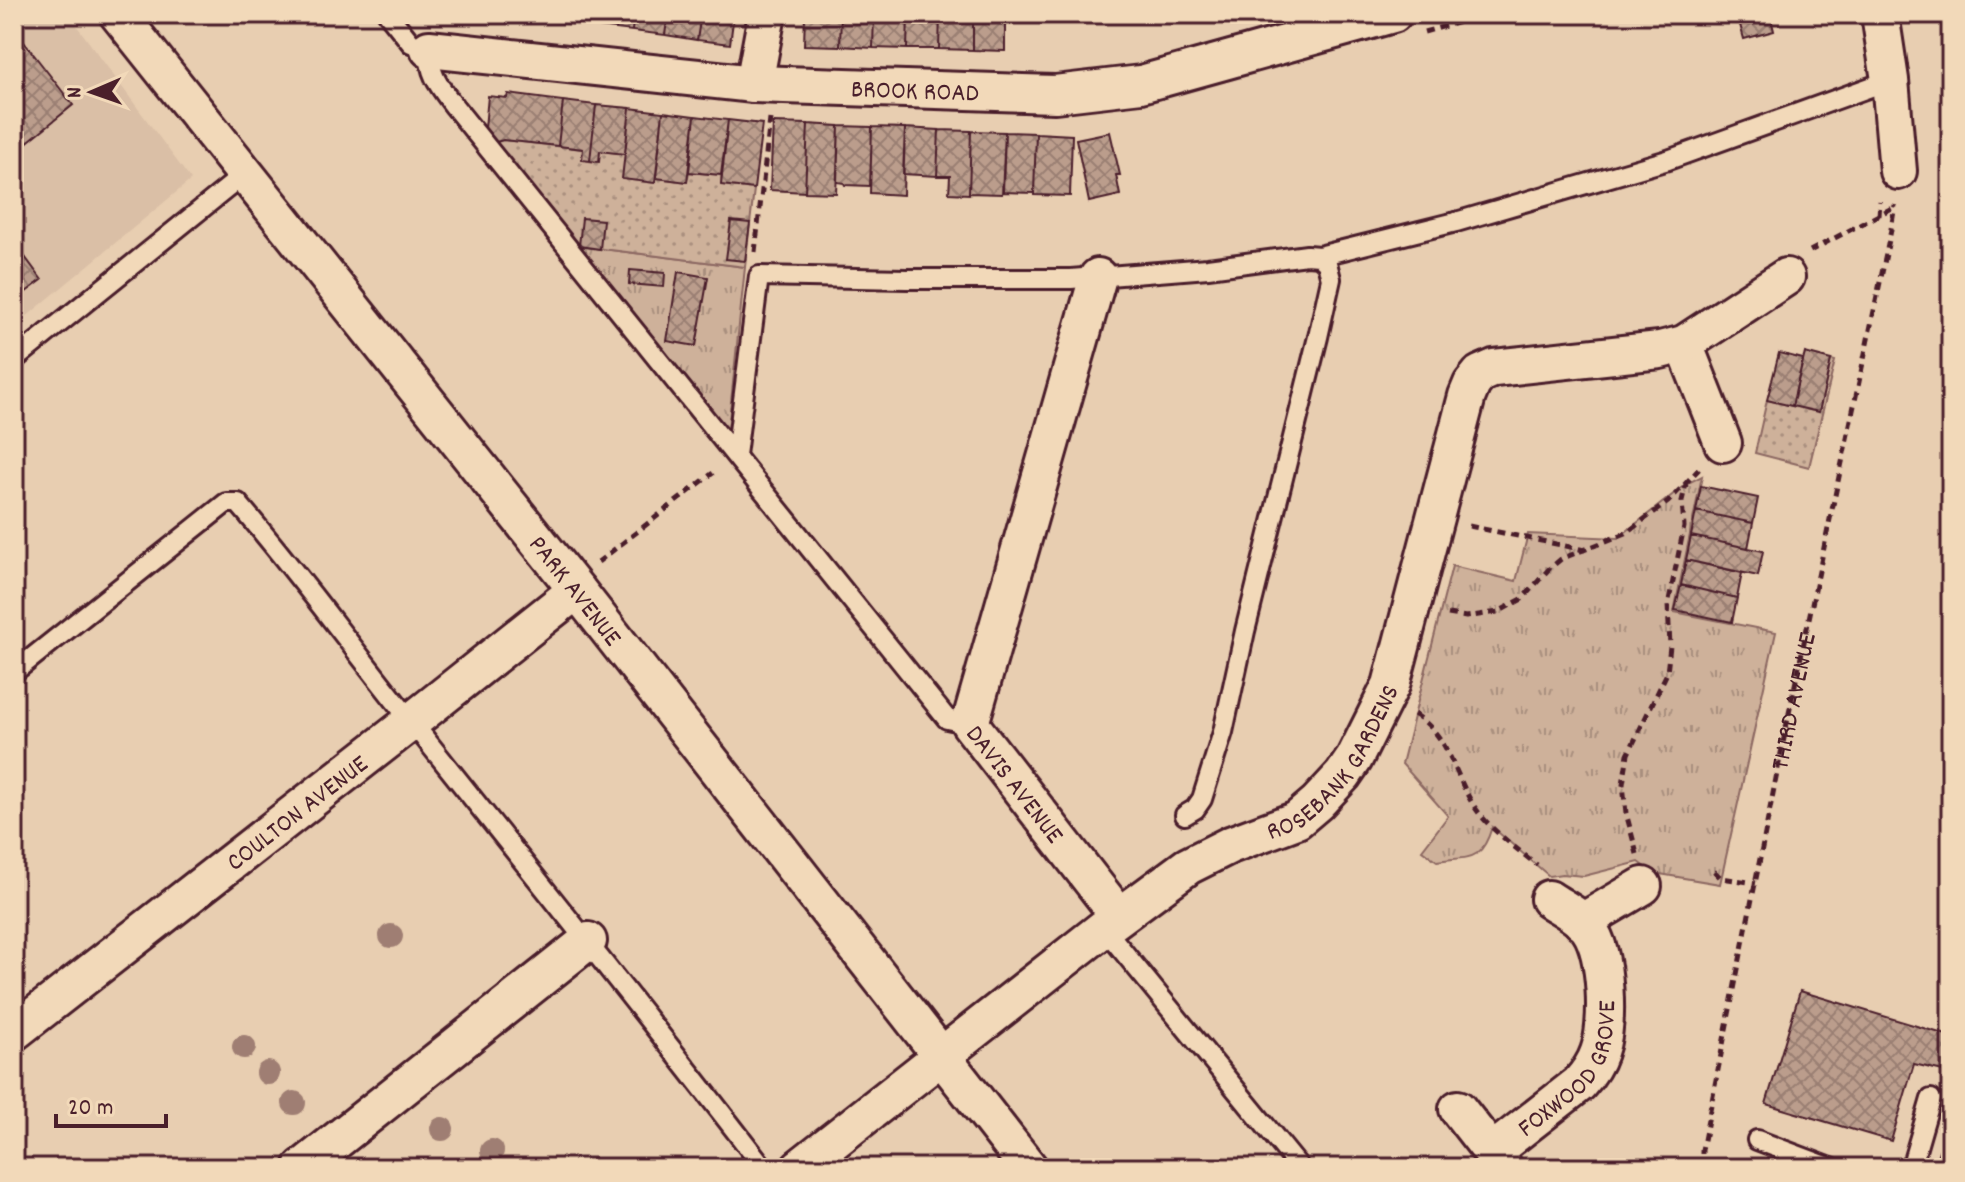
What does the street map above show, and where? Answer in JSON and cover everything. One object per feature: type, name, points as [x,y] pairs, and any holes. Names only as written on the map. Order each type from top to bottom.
[{"type":"street","name":"PARK AVENUE","points":[[118,14],[575,587],[1029,1168]]},
{"type":"street","points":[[764,84],[767,14]]},
{"type":"street","name":"BROOK ROAD","points":[[429,49],[764,84],[1055,94],[1141,84],[1393,14]]},
{"type":"street","points":[[1880,14],[1890,80],[1898,171]]},
{"type":"street","name":"ROSEBANK GARDENS","points":[[1112,922],[1188,866],[1307,813],[1349,768],[1384,702],[1467,396],[1480,374],[1505,366],[1660,350],[1684,344],[1794,266]]},
{"type":"street","name":"DAVIS AVENUE","points":[[1098,277],[970,724],[1112,922]]},
{"type":"street","points":[[1684,344],[1723,443]]},
{"type":"street","name":"COULTON AVENUE","points":[[14,1032],[411,722],[575,587]]},
{"type":"street","points":[[1549,899],[1582,922],[1643,886]]},
{"type":"street","points":[[799,1168],[1112,922]]},
{"type":"street","name":"FOXWOOD GROVE","points":[[1458,1109],[1498,1160],[1591,1070],[1600,1051],[1605,1016],[1603,977],[1594,938],[1582,922]]},
{"type":"street","points":[[302,1168],[588,941]]},
{"type":"lane","points":[[388,14],[411,43],[429,49],[433,76],[454,106],[947,719],[970,724]]},
{"type":"lane","points":[[736,455],[759,276],[1066,279],[1319,256],[1456,222],[1668,160],[1890,80]]},
{"type":"lane","points":[[14,360],[246,173]]},
{"type":"lane","points":[[1185,815],[1195,809],[1202,799],[1223,732],[1324,312],[1331,275],[1327,263],[1319,256]]},
{"type":"lane","points":[[14,672],[226,503],[238,503],[588,941],[764,1168]]},
{"type":"lane","points":[[1112,922],[1300,1168]]},
{"type":"lane","points":[[1911,1168],[1931,1099]]},
{"type":"lane","points":[[1757,1140],[1831,1168]]},
{"type":"path","points":[[759,276],[753,267],[764,84]]},
{"type":"path","points":[[1794,266],[1894,207]]},
{"type":"path","name":"THIRD AVENUE","points":[[1702,1168],[1702,1150],[1788,718],[1890,235]]},
{"type":"path","points":[[1411,606],[1466,617],[1498,612],[1522,599],[1561,559],[1626,533],[1668,502],[1723,443]]},
{"type":"path","points":[[575,587],[736,455]]},
{"type":"path","points":[[1643,886],[1626,813],[1623,784],[1628,754],[1667,673],[1670,646],[1668,605],[1684,527],[1682,501],[1686,484]]},
{"type":"path","points":[[1435,518],[1586,550]]},
{"type":"path","points":[[1384,702],[1428,723],[1444,743],[1474,806],[1492,827],[1549,876],[1549,899]]},
{"type":"path","points":[[1714,871],[1721,878],[1756,883]]},
{"type":"shaded area","points":[[14,14],[68,14],[191,180],[14,327]]},
{"type":"green space","points":[[503,140],[583,149],[582,160],[598,162],[600,151],[625,154],[623,179],[655,183],[656,178],[687,182],[689,172],[721,175],[721,185],[754,189],[745,267],[579,246],[496,142]]},
{"type":"green space","points":[[579,246],[745,267],[728,431],[599,271]]},
{"type":"green space","points":[[1831,360],[1835,361],[1809,467],[1755,453],[1767,400],[1818,412]]},
{"type":"green space","points":[[1702,476],[1674,612],[1776,632],[1720,884],[1654,873],[1639,862],[1584,876],[1549,876],[1492,827],[1483,847],[1473,856],[1437,861],[1422,850],[1448,816],[1402,764],[1452,566],[1516,581],[1528,534],[1618,538],[1686,484]]},
{"type":"building","points":[[502,14],[533,14],[532,18]]},
{"type":"building","points":[[533,14],[568,14],[567,23],[532,18]]},
{"type":"building","points":[[568,14],[600,14],[598,27],[567,23]]},
{"type":"building","points":[[600,14],[634,14],[632,31],[598,27]]},
{"type":"building","points":[[634,14],[668,14],[665,35],[632,31]]},
{"type":"building","points":[[668,14],[701,14],[697,40],[665,35]]},
{"type":"building","points":[[701,14],[734,14],[730,44],[697,40]]},
{"type":"building","points":[[805,14],[841,14],[840,46],[804,45]]},
{"type":"building","points":[[841,14],[874,14],[873,48],[840,46]]},
{"type":"building","points":[[874,14],[908,14],[907,49],[873,48]]},
{"type":"building","points":[[908,14],[940,14],[939,49],[907,49]]},
{"type":"building","points":[[940,14],[973,14],[973,50],[939,49]]},
{"type":"building","points":[[973,14],[1005,14],[1005,51],[973,50]]},
{"type":"building","points":[[1737,14],[1770,14],[1774,31],[1744,39]]},
{"type":"building","points":[[17,33],[73,105],[14,153],[14,35]]},
{"type":"building","points":[[508,94],[563,101],[558,146],[503,140],[496,142],[485,128],[488,96],[507,98]]},
{"type":"building","points":[[563,101],[596,105],[590,161],[582,160],[583,149],[558,146]]},
{"type":"building","points":[[596,105],[630,108],[625,154],[600,151],[599,162],[590,161]]},
{"type":"building","points":[[630,108],[663,112],[655,183],[622,179]]},
{"type":"building","points":[[663,112],[695,116],[687,182],[656,178]]},
{"type":"building","points":[[695,116],[728,120],[721,175],[689,172]]},
{"type":"building","points":[[728,120],[762,124],[754,189],[721,185]]},
{"type":"building","points":[[773,123],[808,124],[805,192],[770,190]]},
{"type":"building","points":[[808,124],[839,126],[836,193],[805,192]]},
{"type":"building","points":[[839,126],[872,127],[870,186],[837,182]]},
{"type":"building","points":[[872,127],[905,128],[903,195],[870,193]]},
{"type":"building","points":[[905,128],[939,130],[937,176],[903,174]]},
{"type":"building","points":[[939,130],[971,131],[969,194],[949,193],[950,176],[937,176]]},
{"type":"building","points":[[971,131],[1005,132],[1002,194],[969,193]]},
{"type":"building","points":[[1005,132],[1036,133],[1034,193],[1003,192]]},
{"type":"building","points":[[1110,132],[1120,175],[1116,175],[1120,195],[1089,202],[1076,139]]},
{"type":"building","points":[[1036,133],[1072,135],[1070,196],[1034,195]]},
{"type":"building","points":[[582,218],[603,220],[600,249],[579,246]]},
{"type":"building","points":[[731,221],[750,223],[745,261],[726,259]]},
{"type":"building","points":[[14,242],[42,280],[14,301]]},
{"type":"building","points":[[630,270],[665,273],[664,287],[629,284]]},
{"type":"building","points":[[678,272],[708,277],[696,346],[667,341]]},
{"type":"building","points":[[1779,353],[1803,359],[1792,406],[1767,400]]},
{"type":"building","points":[[1805,353],[1831,360],[1819,412],[1792,406]]},
{"type":"building","points":[[1701,486],[1758,498],[1753,523],[1696,511]]},
{"type":"building","points":[[1696,511],[1753,523],[1748,548],[1691,536]]},
{"type":"building","points":[[1691,536],[1763,551],[1758,576],[1686,560]]},
{"type":"building","points":[[1686,560],[1742,573],[1737,598],[1681,585]]},
{"type":"building","points":[[1681,585],[1737,598],[1732,622],[1675,610]]},
{"type":"building","points":[[1800,991],[1950,1036],[1951,1073],[1914,1064],[1891,1141],[1766,1104]]},
{"type":"building","points":[[1951,1117],[1951,1168],[1933,1168]]}]
